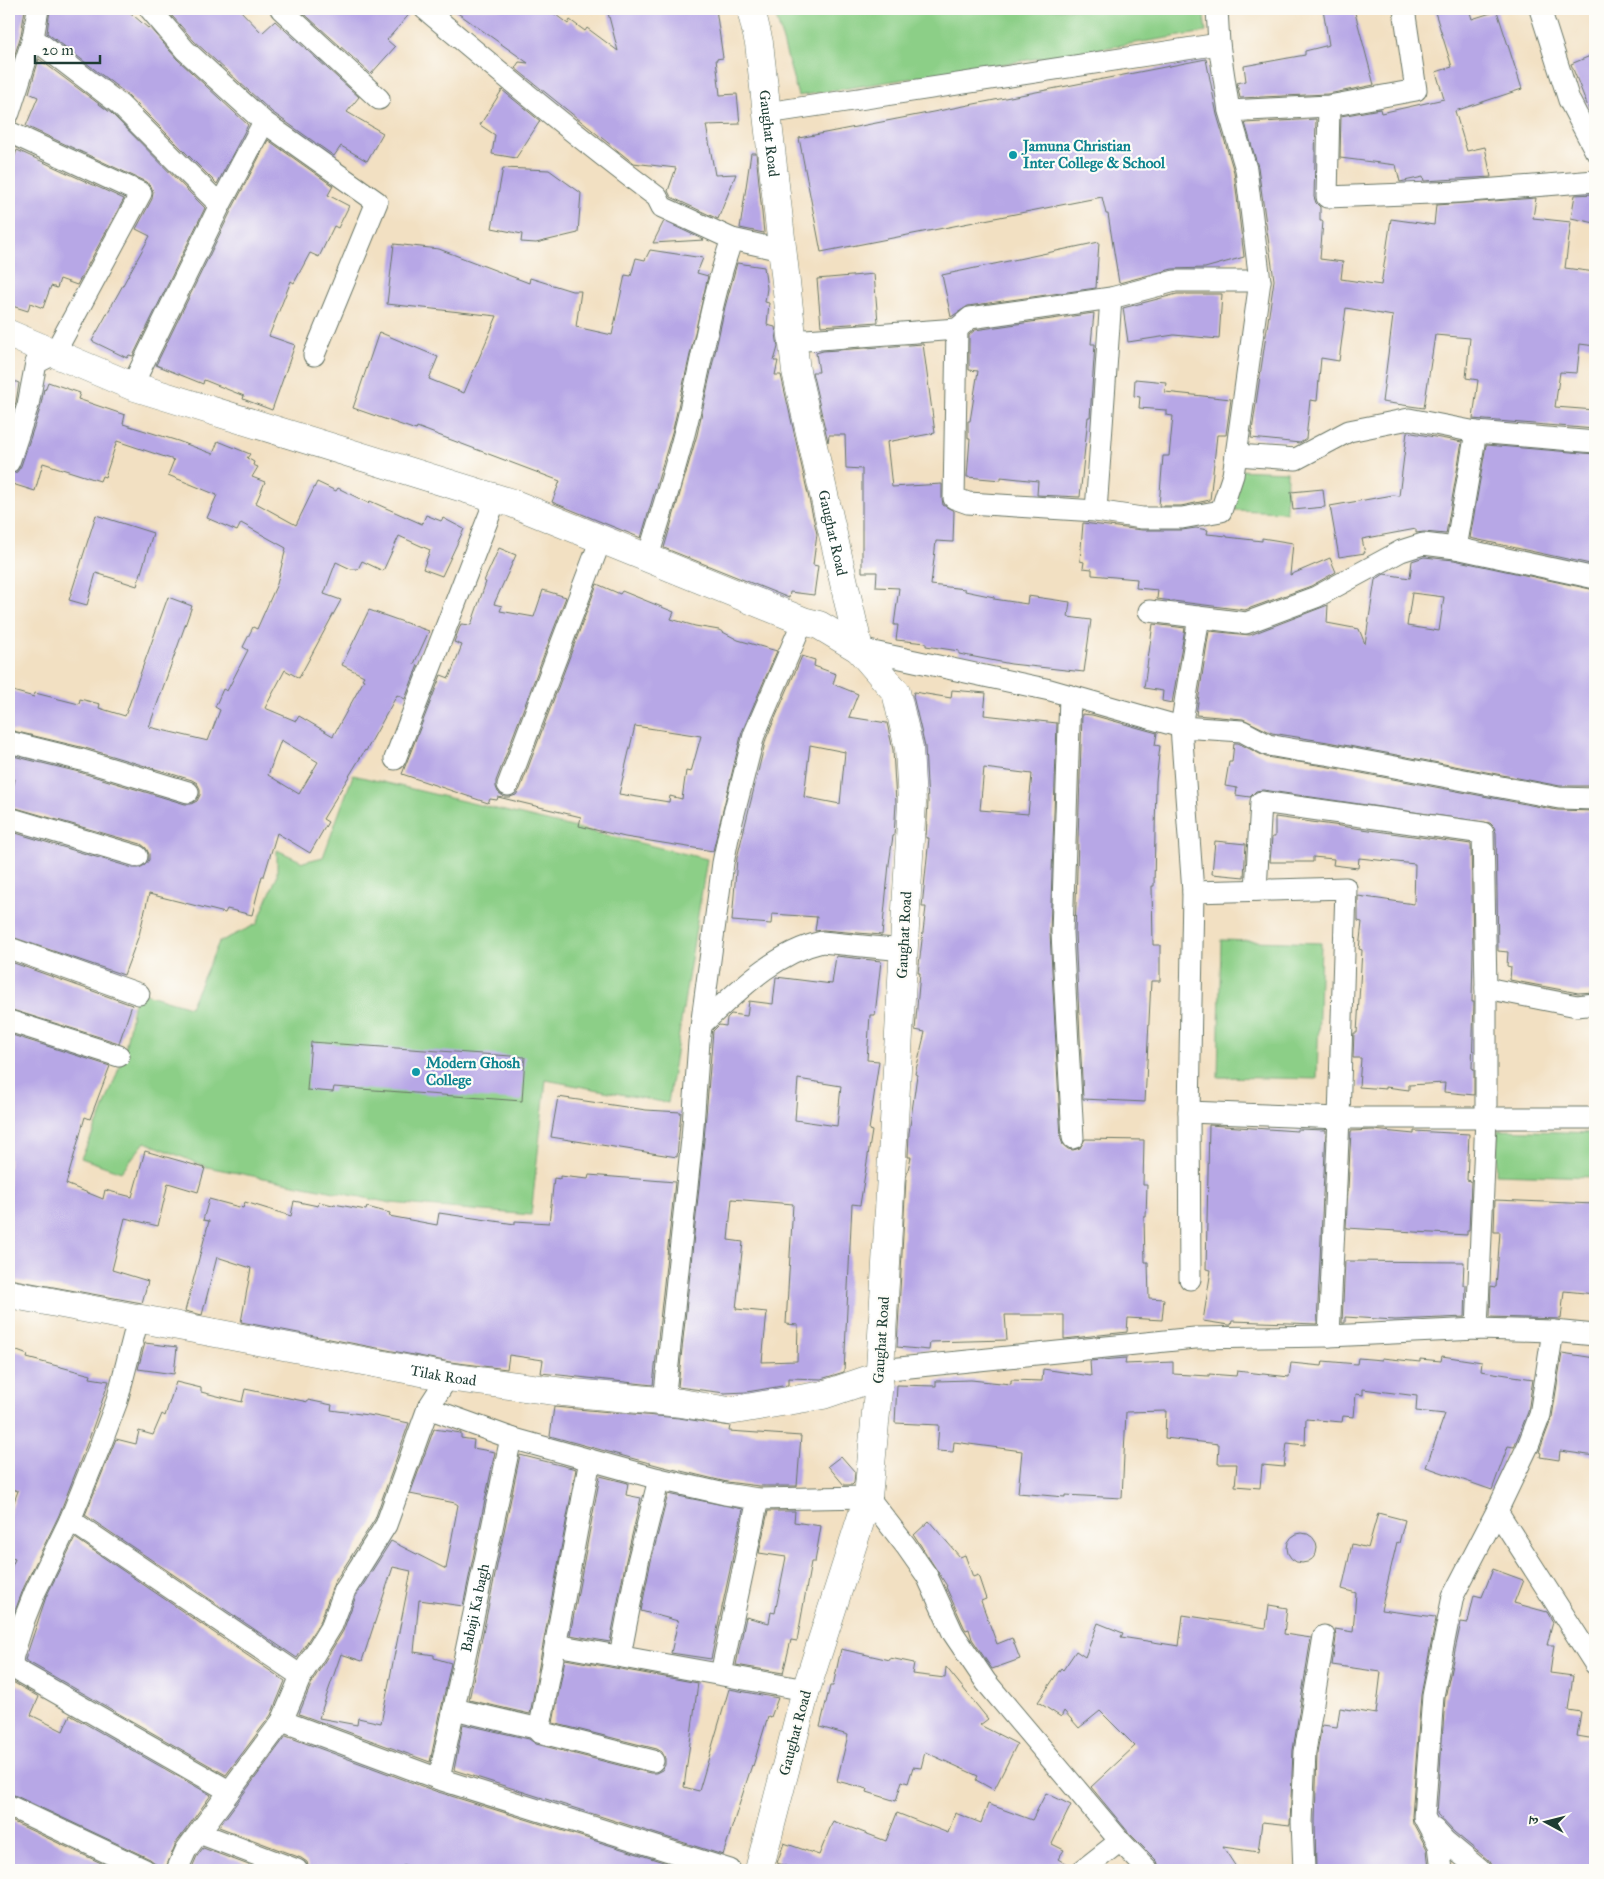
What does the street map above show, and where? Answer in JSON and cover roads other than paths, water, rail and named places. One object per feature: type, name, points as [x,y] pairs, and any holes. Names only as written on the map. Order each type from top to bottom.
[{"type":"main road","name":"Gaughat Road","points":[[751,9],[759,43],[796,371],[859,649],[896,692],[909,748],[912,802],[879,1373],[868,1497],[806,1690],[759,1870]]},
{"type":"main road","points":[[9,334],[132,386],[496,498],[819,626],[859,649]]},
{"type":"main road","name":"Tilak Road","points":[[9,1294],[448,1377],[728,1411],[823,1395],[879,1373]]},
{"type":"street","points":[[9,114],[33,38],[38,9]]},
{"type":"street","points":[[150,9],[185,50],[264,122],[377,202],[314,355]]},
{"type":"street","points":[[281,9],[379,99]]},
{"type":"street","points":[[425,9],[599,153],[657,196],[662,207],[732,239],[782,250]]},
{"type":"street","points":[[957,329],[954,498],[968,503],[1096,511],[1142,518],[1182,518],[1221,511],[1233,475],[1260,281],[1246,169],[1229,111],[1219,44],[1217,9]]},
{"type":"street","points":[[1229,111],[1329,106],[1416,90],[1404,9]]},
{"type":"street","points":[[1540,9],[1569,100],[1595,150]]},
{"type":"street","points":[[33,38],[119,104],[220,205]]},
{"type":"street","points":[[767,112],[1219,44]]},
{"type":"street","points":[[1329,106],[1327,197],[1458,192],[1595,181]]},
{"type":"street","points":[[132,386],[220,205],[264,122]]},
{"type":"street","points":[[9,132],[141,193],[54,354],[36,363],[28,405],[9,462]]},
{"type":"street","points":[[648,557],[689,416],[709,318],[732,239]]},
{"type":"street","points":[[792,341],[957,329],[970,318],[1111,298],[1175,281],[1260,281]]},
{"type":"street","points":[[1096,511],[1111,298]]},
{"type":"street","points":[[1236,455],[1296,459],[1349,431],[1409,419],[1476,432],[1595,442]]},
{"type":"street","points":[[1456,548],[1476,432]]},
{"type":"street","points":[[395,759],[496,498]]},
{"type":"street","points":[[508,785],[601,539]]},
{"type":"street","points":[[1149,611],[1246,624],[1316,597],[1401,551],[1423,544],[1456,548],[1595,578]]},
{"type":"street","points":[[1190,1278],[1189,1112],[1193,892],[1181,727],[1199,617]]},
{"type":"street","points":[[664,1402],[692,1139],[700,1042],[723,863],[754,735],[803,621]]},
{"type":"street","points":[[859,649],[1050,690],[1181,727],[1242,730],[1268,744],[1296,750],[1558,798],[1595,799]]},
{"type":"street","points":[[1070,696],[1062,932],[1074,1138]]},
{"type":"street","points":[[9,742],[82,760],[188,792]]},
{"type":"street","points":[[1256,890],[1261,802],[1483,833],[1486,1118],[1477,1329]]},
{"type":"street","points":[[9,818],[137,856]]},
{"type":"street","points":[[1193,892],[1346,888],[1339,1118],[1329,1336]]},
{"type":"street","points":[[703,1023],[767,968],[786,956],[813,944],[822,942],[903,950]]},
{"type":"street","points":[[9,948],[139,994]]},
{"type":"street","points":[[1486,988],[1577,1006],[1595,1004]]},
{"type":"street","points":[[9,1021],[119,1056]]},
{"type":"street","points":[[1189,1112],[1339,1118],[1595,1118]]},
{"type":"street","points":[[138,1319],[117,1401],[70,1520],[35,1592],[12,1655],[12,1662],[15,1669],[229,1791]]},
{"type":"street","points":[[879,1373],[1194,1338],[1329,1336],[1477,1329],[1553,1331],[1595,1335]]},
{"type":"street","points":[[1442,1870],[1439,1844],[1424,1818],[1433,1696],[1453,1596],[1497,1511],[1528,1446],[1540,1415],[1553,1331]]},
{"type":"street","points":[[177,1870],[186,1850],[282,1721],[301,1676],[332,1625],[345,1590],[386,1525],[428,1408],[448,1377]]},
{"type":"street","points":[[428,1408],[511,1438],[659,1479],[725,1494],[758,1500],[868,1497],[927,1576],[954,1633],[986,1682],[1120,1841],[1148,1870]]},
{"type":"street","name":"Babaji Ka bagh","points":[[439,1778],[511,1438]]},
{"type":"street","points":[[590,1460],[539,1732],[653,1760]]},
{"type":"street","points":[[620,1656],[638,1562],[659,1479]]},
{"type":"street","points":[[721,1674],[758,1500]]},
{"type":"street","points":[[1497,1511],[1595,1664]]},
{"type":"street","points":[[70,1520],[301,1676]]},
{"type":"street","points":[[1304,1870],[1302,1822],[1306,1752],[1324,1636]]},
{"type":"street","points":[[556,1645],[806,1690]]},
{"type":"street","points":[[454,1709],[540,1728]]},
{"type":"street","points":[[282,1721],[439,1778],[730,1870]]},
{"type":"street","points":[[9,1806],[145,1870]]},
{"type":"street","points":[[1424,1818],[1445,1841],[1480,1870]]},
{"type":"street","points":[[200,1833],[296,1870]]},
{"type":"street","points":[[1083,1870],[1120,1841]]},
{"type":"place","name":"Jamuna Christian Inter College & School","points":[[1013,155]]},
{"type":"place","name":"Modern Ghosh College","points":[[416,1072]]}]
